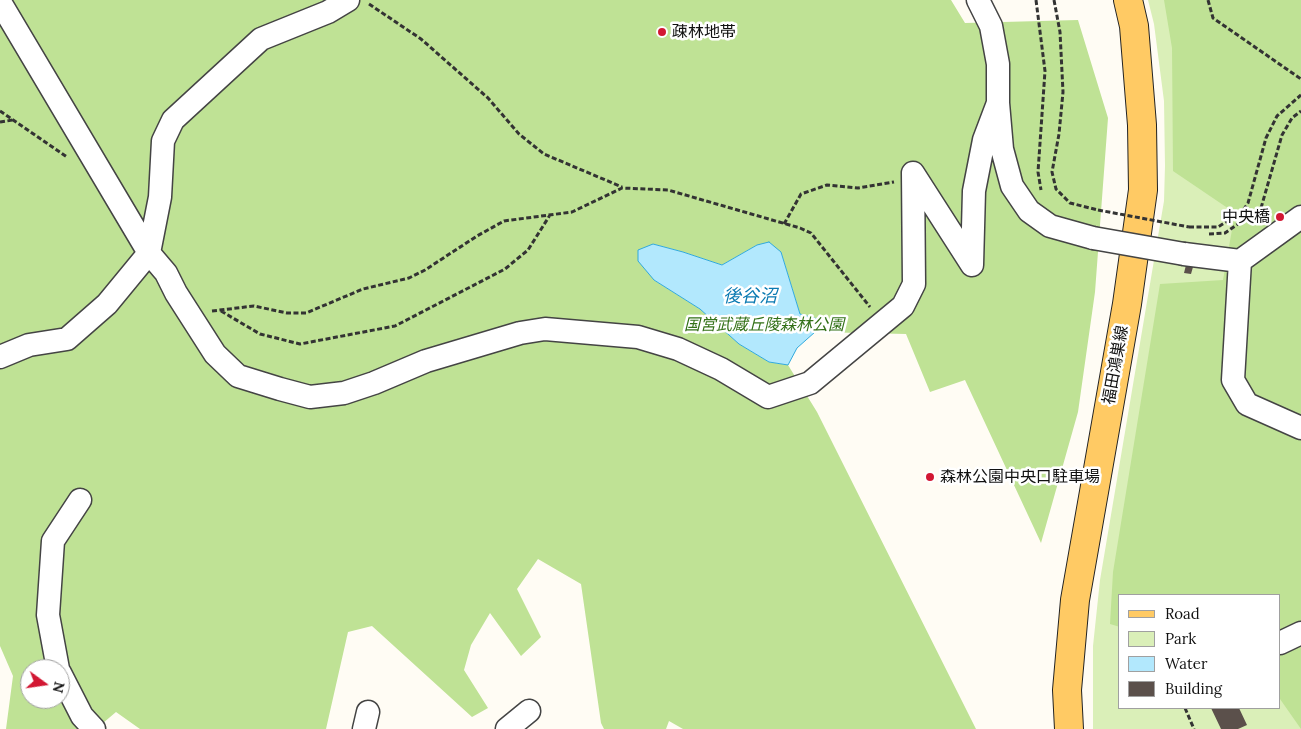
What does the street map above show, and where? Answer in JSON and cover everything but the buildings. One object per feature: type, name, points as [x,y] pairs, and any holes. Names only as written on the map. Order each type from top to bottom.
[{"type":"main road","name":"福田鴻巣線","points":[[1069,729],[1067,690],[1075,600],[1127,304],[1143,190],[1142,126],[1134,26],[1128,0]]},
{"type":"street","points":[[0,357],[29,345],[67,339],[107,304],[149,253],[160,197],[163,141],[173,120],[261,39],[328,12],[348,0]]},
{"type":"street","points":[[978,0],[991,26],[998,64],[998,103],[1002,149],[1012,186],[1029,211],[1050,226],[1093,238],[1184,254],[1240,261],[1301,217]]},
{"type":"street","points":[[0,2],[149,253],[166,273],[189,314],[215,354],[238,376],[310,397],[344,392],[374,383],[426,361],[520,333],[546,329],[638,337],[678,349],[721,369],[768,397],[810,383],[903,306],[914,284],[913,173],[972,265],[974,191],[984,140],[998,103]]},
{"type":"street","points":[[1240,261],[1233,380],[1247,404],[1301,428]]},
{"type":"street","points":[[56,659],[48,615],[54,541],[80,500]]},
{"type":"street","points":[[1281,643],[1301,633]]},
{"type":"street","points":[[70,693],[82,716],[94,729]]},
{"type":"street","points":[[507,729],[529,711]]},
{"type":"path","points":[[364,0],[421,39],[488,98],[519,134],[544,154],[622,188],[668,190],[811,233],[883,323]]},
{"type":"path","points":[[1036,0],[1045,71],[1038,172],[1043,198]]},
{"type":"path","points":[[1054,0],[1060,32],[1063,92],[1059,134],[1052,172],[1056,188],[1070,203],[1098,210],[1189,226],[1218,227],[1242,212],[1248,203],[1266,138],[1277,116],[1301,95]]},
{"type":"path","points":[[1208,0],[1213,18],[1301,80]]},
{"type":"path","points":[[0,111],[69,158]]},
{"type":"path","points":[[1206,234],[1225,232],[1261,208],[1282,135],[1292,118],[1301,111]]},
{"type":"path","points":[[0,122],[13,120]]},
{"type":"path","points":[[784,224],[801,194],[827,185],[858,188],[913,178]]},
{"type":"path","points":[[189,314],[254,306],[287,313],[306,313],[363,289],[409,278],[504,221],[572,212],[622,188]]},
{"type":"path","points":[[221,310],[260,334],[300,344],[394,326],[504,269],[528,250],[550,215]]},
{"type":"path","points":[[1185,709],[1194,729]]},
{"type":"green space","name":"国営武蔵丘陵森林公園","points":[[0,0],[951,0],[965,23],[1078,20],[1108,118],[1095,292],[1078,412],[1041,543],[965,380],[930,392],[906,334],[815,332],[821,320],[800,314],[781,252],[757,245],[722,265],[653,244],[654,280],[700,309],[739,344],[769,362],[788,365],[817,412],[976,729],[683,729],[669,721],[666,729],[604,729],[601,723],[581,584],[538,559],[517,589],[541,637],[521,656],[490,613],[471,645],[464,670],[488,708],[472,717],[372,626],[348,632],[326,729],[140,729],[116,712],[96,729],[6,729],[13,676],[0,646]]},
{"type":"green space","points":[[1148,0],[1301,0],[1301,729],[1093,729],[1093,646],[1100,580],[1164,201],[1164,101],[1154,24]]},
{"type":"green space","points":[[1164,0],[1301,0],[1301,729],[1281,700],[1281,594],[1118,594],[1118,626],[1110,624],[1113,572],[1160,284],[1223,280],[1235,213],[1173,171],[1172,48]]},
{"type":"water","name":"後谷沼","points":[[769,242],[781,252],[800,314],[821,320],[815,332],[797,348],[788,365],[769,362],[739,344],[700,309],[654,280],[638,261],[638,250],[653,244],[722,265],[757,245]]},
{"type":"place","name":"疎林地帯","points":[[662,32]]},
{"type":"place","name":"中央橋","points":[[1280,217]]},
{"type":"place","name":"森林公園中央口駐車場","points":[[930,477]]}]
